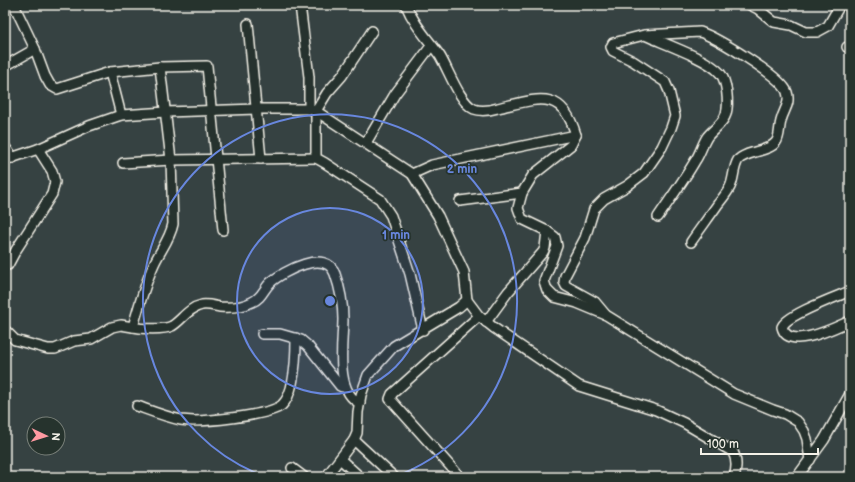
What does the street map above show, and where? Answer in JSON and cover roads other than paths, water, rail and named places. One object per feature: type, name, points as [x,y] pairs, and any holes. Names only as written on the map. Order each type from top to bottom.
[{"type":"street","points":[[14,5],[35,49],[45,76],[50,85],[57,89],[110,72],[160,67],[207,66],[223,230]]},
{"type":"street","points":[[300,5],[310,77],[316,158]]},
{"type":"street","points":[[406,5],[415,24],[440,56],[467,104],[474,109],[484,111],[525,101],[544,99],[552,100],[565,112],[573,126],[576,135],[571,145],[533,175],[522,193],[518,208],[522,220],[547,231],[555,237],[557,246],[544,281],[547,290],[554,298],[577,303],[606,315],[734,394],[786,414],[798,422],[804,431],[807,439],[810,460]]},
{"type":"street","points":[[750,5],[758,9],[774,22],[791,25],[806,32],[817,32],[828,26],[840,5]]},
{"type":"street","points":[[248,24],[261,159]]},
{"type":"street","points":[[312,110],[342,76],[372,31]]},
{"type":"street","points":[[606,315],[595,302],[566,286],[564,282],[565,276],[585,238],[594,209],[604,199],[627,186],[644,173],[662,147],[671,128],[674,116],[669,91],[665,82],[634,61],[613,51],[611,47],[613,43],[644,34],[700,32],[708,35],[754,62],[771,75],[786,91],[788,107],[781,119],[779,137],[776,142],[738,160],[730,187],[691,242]]},
{"type":"street","points":[[644,34],[712,66],[720,73],[727,92],[727,113],[723,122],[708,136],[697,159],[658,217]]},
{"type":"street","points":[[366,143],[395,94],[431,46]]},
{"type":"street","points":[[5,66],[35,49]]},
{"type":"street","points":[[133,327],[149,276],[172,229],[171,160],[160,67]]},
{"type":"street","points":[[110,72],[121,116]]},
{"type":"street","points":[[5,148],[9,159],[38,149],[89,126],[121,116],[166,112],[257,109],[312,110],[366,143],[412,174],[438,216],[464,272],[467,300],[483,319],[579,386],[656,410],[684,423],[732,452],[736,457],[734,477]]},
{"type":"street","points":[[412,174],[432,165],[576,135]]},
{"type":"street","points":[[5,265],[8,265],[52,194],[54,182],[52,171],[38,149]]},
{"type":"street","points":[[123,163],[171,160],[316,158],[325,162],[380,199],[392,216],[410,274],[423,330]]},
{"type":"street","points":[[460,201],[522,193]]},
{"type":"street","points":[[460,477],[391,401],[391,396],[483,319],[543,252],[545,248],[547,231]]},
{"type":"street","points":[[5,330],[15,340],[48,349],[54,349],[74,341],[91,339],[112,327],[121,325],[139,328],[160,328],[172,326],[183,316],[202,306],[210,305],[229,308],[259,300],[271,282],[288,270],[316,262],[324,263],[328,264],[334,271],[341,302],[343,319],[342,354],[345,386],[351,398],[360,403]]},
{"type":"street","points":[[850,291],[797,314],[784,323],[782,327],[786,334],[792,338],[808,338],[850,321]]},
{"type":"street","points":[[326,477],[354,440],[357,433],[361,395],[368,374],[394,346],[423,330],[459,307],[467,300]]},
{"type":"street","points":[[262,334],[280,334],[301,340],[308,346],[340,386],[345,386]]},
{"type":"street","points":[[137,406],[165,416],[201,422],[261,414],[273,410],[281,406],[287,399],[296,359],[296,338]]},
{"type":"street","points":[[798,477],[824,440],[850,394]]},
{"type":"street","points":[[354,440],[394,477]]},
{"type":"street","points":[[340,459],[360,477]]},
{"type":"street","points":[[292,468],[304,477]]}]
